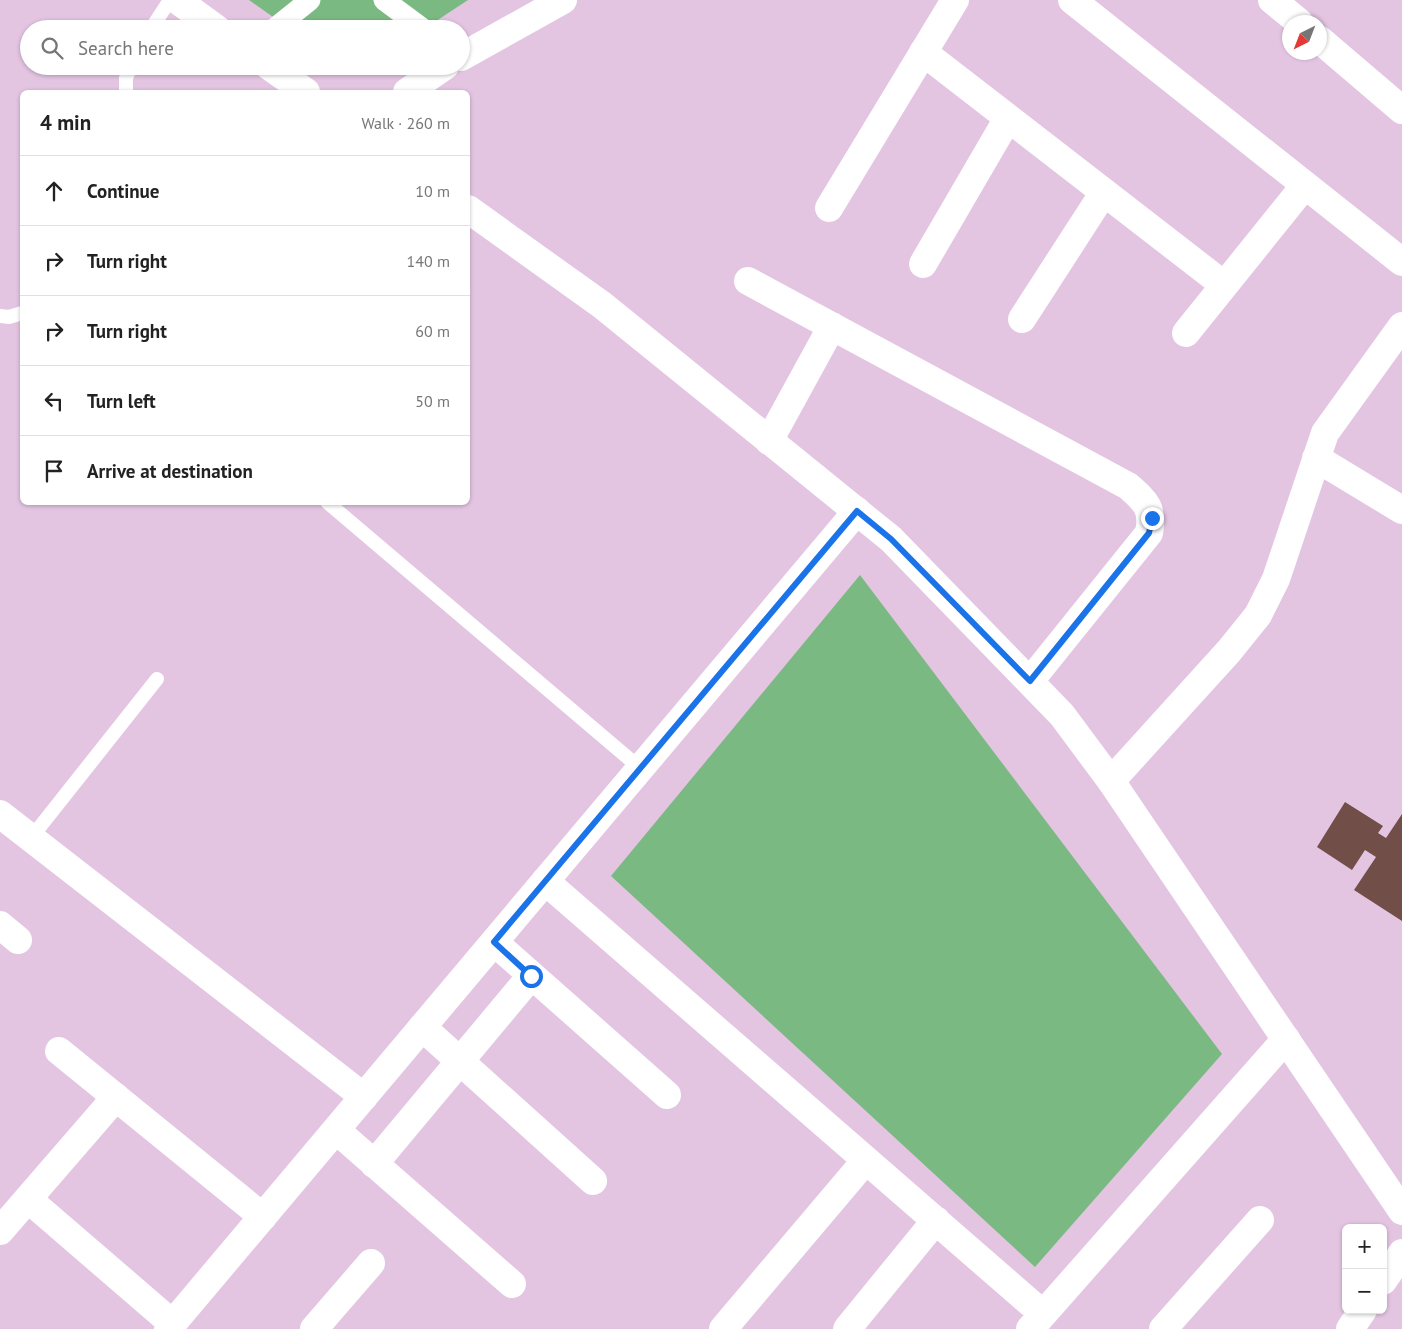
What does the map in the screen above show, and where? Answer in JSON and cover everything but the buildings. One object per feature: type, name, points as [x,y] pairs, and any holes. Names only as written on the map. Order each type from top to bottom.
[{"type":"street","points":[[177,0],[205,20]]},
{"type":"street","points":[[285,20],[310,0]]},
{"type":"street","points":[[384,0],[411,20]]},
{"type":"street","points":[[470,52],[563,0]]},
{"type":"street","points":[[829,208],[954,0]]},
{"type":"street","points":[[1072,0],[1402,262]]},
{"type":"street","points":[[1272,0],[1290,15]]},
{"type":"street","points":[[1327,46],[1402,110]]},
{"type":"street","points":[[923,52],[1224,285]]},
{"type":"street","points":[[282,75],[303,90]]},
{"type":"street","points":[[410,90],[432,75]]},
{"type":"street","points":[[922,264],[1008,118]]},
{"type":"street","points":[[1186,334],[1305,185]]},
{"type":"street","points":[[1022,319],[1104,192]]},
{"type":"street","points":[[470,210],[602,305],[891,539],[1062,715],[1111,781],[1402,1211]]},
{"type":"street","points":[[748,281],[1128,486],[1144,500],[1152,518],[1149,533],[1030,681]]},
{"type":"street","points":[[770,441],[832,326]]},
{"type":"street","points":[[1111,781],[1229,651],[1258,615],[1276,578],[1325,433],[1399,336]]},
{"type":"street","points":[[1316,458],[1402,510]]},
{"type":"street","points":[[28,1199],[170,1326],[857,511]]},
{"type":"street","points":[[0,814],[364,1097]]},
{"type":"street","points":[[545,881],[936,1220],[1036,1321],[1286,1039]]},
{"type":"street","points":[[494,942],[667,1095]]},
{"type":"street","points":[[374,1164],[531,976]]},
{"type":"street","points":[[422,1027],[593,1181]]},
{"type":"street","points":[[59,1051],[263,1217]]},
{"type":"street","points":[[0,1231],[116,1097]]},
{"type":"street","points":[[336,1130],[512,1284]]},
{"type":"street","points":[[723,1329],[866,1160]]},
{"type":"street","points":[[847,1329],[936,1220]]},
{"type":"street","points":[[1163,1329],[1260,1220]]},
{"type":"street","points":[[1387,1274],[1402,1253]]},
{"type":"street","points":[[314,1329],[371,1263]]},
{"type":"street","points":[[1350,1329],[1360,1314]]},
{"type":"lane","points":[[157,20],[170,0]]},
{"type":"lane","points":[[126,90],[127,75]]},
{"type":"lane","points":[[0,316],[9,317],[20,314]]},
{"type":"lane","points":[[331,505],[640,768]]},
{"type":"lane","points":[[31,838],[157,679]]},
{"type":"green space","points":[[249,0],[468,0],[438,20],[277,20]]},
{"type":"green space","points":[[860,575],[1222,1054],[1035,1267],[611,876]]},
{"type":"route","points":[[531,976],[494,942],[857,511],[891,539],[1030,681],[1149,533],[1152,518]]}]
